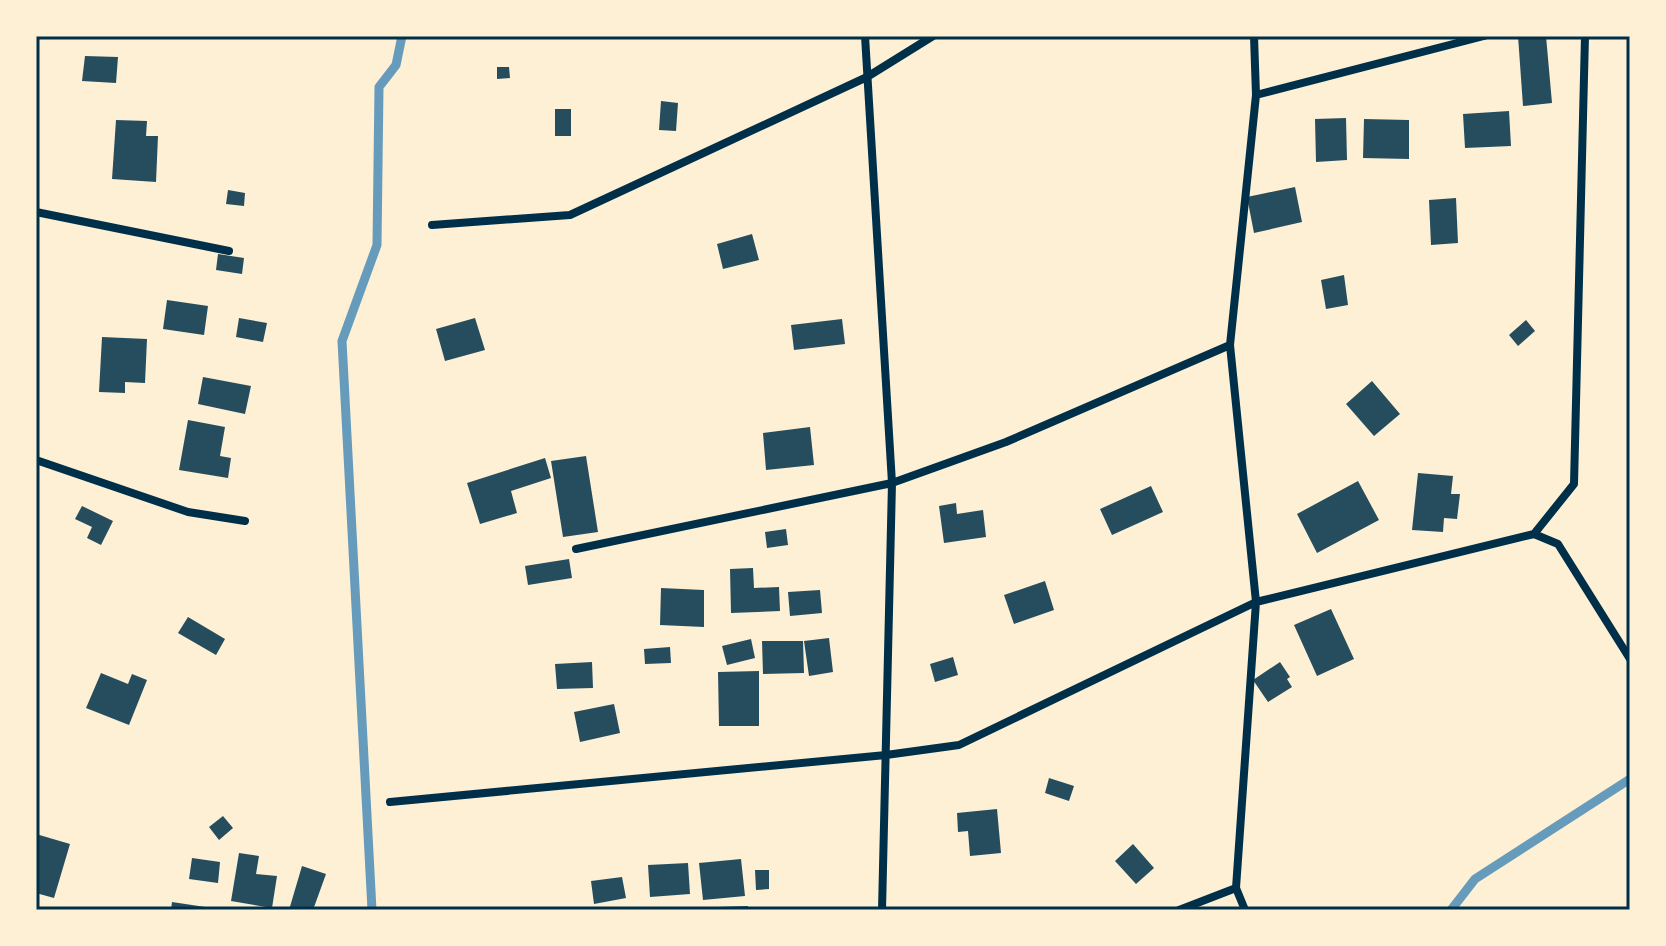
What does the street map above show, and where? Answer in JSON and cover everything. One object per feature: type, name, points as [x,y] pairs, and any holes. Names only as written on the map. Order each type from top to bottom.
[{"type":"street","points":[[865,36],[892,483],[882,910]]},
{"type":"street","points":[[432,225],[570,215],[867,77],[933,36]]},
{"type":"street","points":[[1245,910],[1236,888],[1256,602],[1230,345],[1256,95],[1254,36]]},
{"type":"street","points":[[1256,95],[1484,36]]},
{"type":"street","points":[[1534,534],[1574,484],[1585,36]]},
{"type":"street","points":[[36,212],[229,251]]},
{"type":"street","points":[[576,549],[892,483],[1006,442],[1230,345]]},
{"type":"street","points":[[36,460],[188,512],[245,521]]},
{"type":"street","points":[[390,802],[886,755],[959,745],[1256,602],[1534,534],[1558,544],[1630,659]]},
{"type":"street","points":[[1179,910],[1236,888]]},
{"type":"building","points":[[1518,36],[1546,36],[1552,103],[1523,106]]},
{"type":"building","points":[[85,56],[118,57],[116,83],[82,81]]},
{"type":"building","points":[[497,67],[509,67],[510,78],[497,79]]},
{"type":"building","points":[[661,101],[678,103],[676,131],[659,130]]},
{"type":"building","points":[[555,109],[571,109],[571,136],[555,136]]},
{"type":"building","points":[[1509,111],[1511,146],[1465,148],[1463,114]]},
{"type":"building","points":[[1346,118],[1347,160],[1316,162],[1315,119]]},
{"type":"building","points":[[1364,119],[1409,120],[1409,159],[1363,158]]},
{"type":"building","points":[[116,120],[147,121],[146,136],[158,136],[156,182],[112,179]]},
{"type":"building","points":[[1295,187],[1302,222],[1254,233],[1247,197]]},
{"type":"building","points":[[228,190],[245,193],[244,206],[226,204]]},
{"type":"building","points":[[1456,198],[1458,243],[1431,245],[1429,200]]},
{"type":"building","points":[[752,234],[759,260],[723,269],[717,244]]},
{"type":"building","points":[[218,254],[244,258],[242,274],[216,270]]},
{"type":"building","points":[[1344,275],[1348,305],[1326,309],[1321,280]]},
{"type":"building","points":[[167,300],[208,306],[204,335],[163,329]]},
{"type":"building","points":[[239,318],[267,323],[263,342],[236,337]]},
{"type":"building","points":[[475,318],[485,350],[445,361],[436,329]]},
{"type":"building","points":[[842,319],[845,344],[794,350],[791,325]]},
{"type":"building","points":[[1526,320],[1535,331],[1518,346],[1509,335]]},
{"type":"building","points":[[102,337],[147,339],[145,383],[125,382],[125,393],[99,392]]},
{"type":"building","points":[[203,377],[251,386],[245,414],[198,404]]},
{"type":"building","points":[[1372,381],[1400,414],[1374,436],[1346,404]]},
{"type":"building","points":[[188,420],[225,427],[220,456],[231,458],[228,478],[179,470]]},
{"type":"building","points":[[810,427],[814,465],[766,470],[763,433]]},
{"type":"building","points":[[586,456],[598,532],[563,537],[551,461]]},
{"type":"building","points":[[545,458],[551,478],[511,491],[517,513],[480,524],[467,483]]},
{"type":"building","points":[[1418,473],[1453,476],[1451,494],[1460,494],[1457,519],[1444,518],[1443,532],[1412,530]]},
{"type":"building","points":[[1358,481],[1379,520],[1317,553],[1297,514]]},
{"type":"building","points":[[1151,486],[1163,512],[1112,535],[1100,509]]},
{"type":"building","points":[[956,503],[957,514],[983,510],[986,537],[944,543],[939,506]]},
{"type":"building","points":[[82,506],[113,521],[101,545],[87,538],[92,527],[75,519]]},
{"type":"building","points":[[786,529],[788,545],[767,548],[765,532]]},
{"type":"building","points":[[569,559],[572,578],[528,585],[525,566]]},
{"type":"building","points":[[753,568],[754,588],[779,587],[780,611],[731,613],[730,569]]},
{"type":"building","points":[[1045,581],[1054,610],[1014,624],[1004,595]]},
{"type":"building","points":[[661,588],[704,590],[704,627],[660,625]]},
{"type":"building","points":[[820,590],[822,613],[790,616],[788,592]]},
{"type":"building","points":[[1331,609],[1354,659],[1317,676],[1294,625]]},
{"type":"building","points":[[188,617],[225,639],[216,655],[178,633]]},
{"type":"building","points":[[829,638],[833,672],[809,676],[804,641]]},
{"type":"building","points":[[751,639],[755,658],[727,665],[722,646]]},
{"type":"building","points":[[762,641],[803,641],[804,673],[763,674]]},
{"type":"building","points":[[670,647],[671,663],[645,664],[644,649]]},
{"type":"building","points":[[953,657],[958,675],[935,682],[930,664]]},
{"type":"building","points":[[592,662],[593,688],[557,689],[555,664]]},
{"type":"building","points":[[1280,662],[1290,677],[1287,679],[1292,687],[1268,702],[1253,680]]},
{"type":"building","points":[[759,671],[759,726],[719,726],[718,672]]},
{"type":"building","points":[[101,673],[128,684],[132,674],[147,680],[129,725],[86,708]]},
{"type":"building","points":[[614,704],[620,733],[580,742],[574,712]]},
{"type":"building","points":[[1049,778],[1074,786],[1069,801],[1045,793]]},
{"type":"building","points":[[997,809],[1001,853],[970,856],[968,831],[958,832],[957,813]]},
{"type":"building","points":[[223,816],[233,828],[219,840],[209,827]]},
{"type":"building","points":[[36,834],[70,844],[54,898],[36,893]]},
{"type":"building","points":[[1133,844],[1154,868],[1136,884],[1115,861]]},
{"type":"building","points":[[239,853],[259,856],[256,874],[277,876],[272,908],[231,901]]},
{"type":"building","points":[[192,858],[220,862],[218,883],[189,879]]},
{"type":"building","points":[[741,859],[745,896],[703,900],[699,863]]},
{"type":"building","points":[[688,863],[690,894],[650,897],[648,865]]},
{"type":"building","points":[[302,866],[326,874],[313,910],[289,910]]},
{"type":"building","points":[[755,870],[769,870],[769,889],[756,890]]},
{"type":"building","points":[[622,877],[626,898],[594,904],[591,881]]},
{"type":"building","points":[[172,902],[212,908],[212,910],[171,910]]},
{"type":"building","points":[[748,906],[748,910],[717,910],[717,907]]},
{"type":"waterway","points":[[372,910],[342,341],[377,245],[379,87],[396,65],[402,36]]},
{"type":"waterway","points":[[1451,910],[1475,879],[1630,779]]}]
